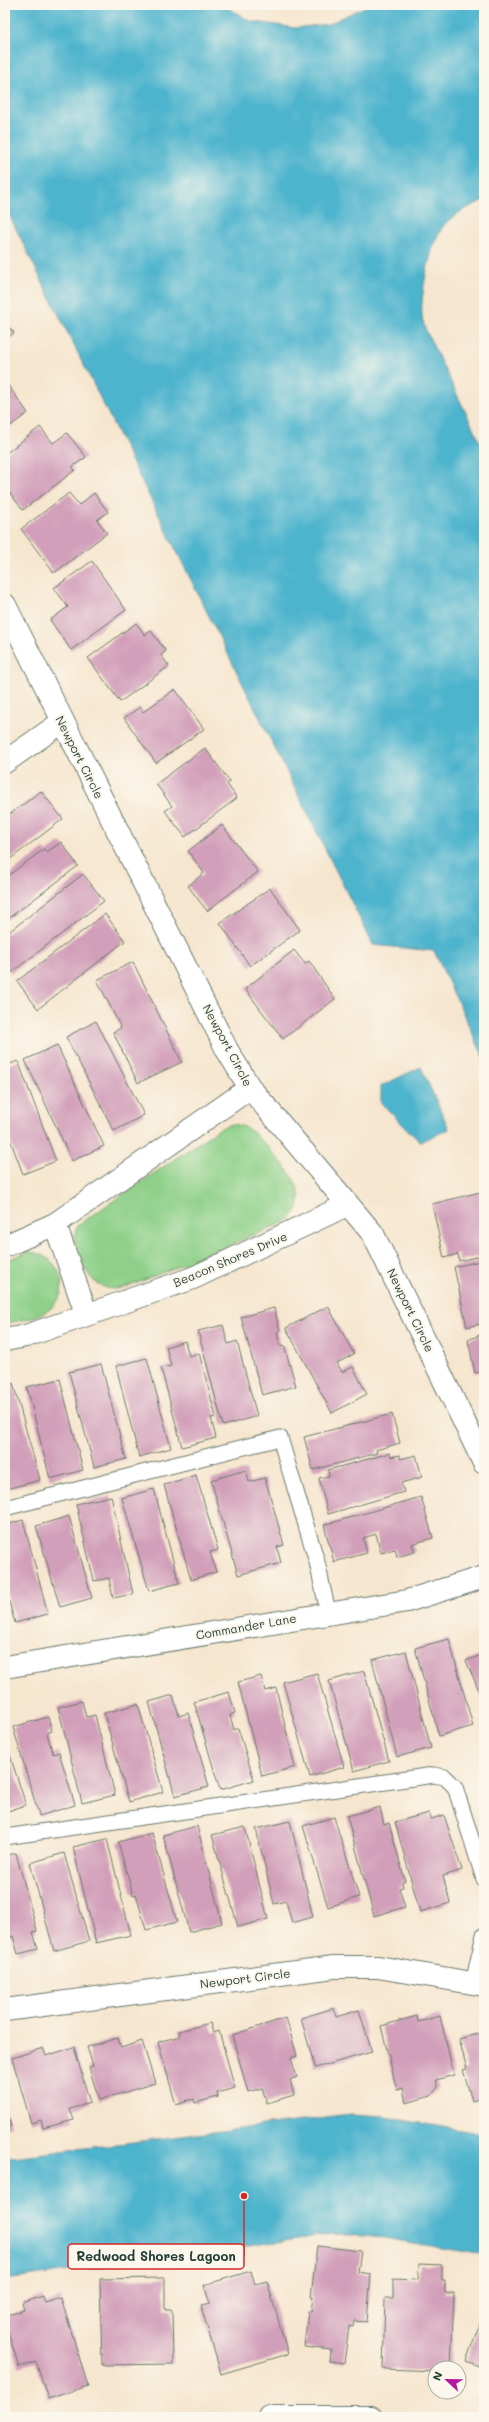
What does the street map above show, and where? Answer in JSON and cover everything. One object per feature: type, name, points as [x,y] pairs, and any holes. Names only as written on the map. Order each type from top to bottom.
[{"type":"street","name":"Newport Circle","points":[[5,605],[62,722],[227,1050],[250,1088],[373,1234],[484,1463]]},
{"type":"street","points":[[5,762],[62,722]]},
{"type":"street","points":[[5,1246],[55,1224],[250,1088]]},
{"type":"street","name":"Beacon Shores Drive","points":[[5,1340],[26,1336],[86,1313],[193,1278],[347,1205]]},
{"type":"street","points":[[55,1224],[86,1313]]},
{"type":"street","name":"Commander Lane","points":[[5,1667],[328,1612],[407,1601],[484,1577]]},
{"type":"street","name":"Newport Circle","points":[[5,2010],[334,1967],[378,1967],[478,1984]]},
{"type":"street","points":[[270,2417],[371,2417]]},
{"type":"lane","points":[[5,1508],[280,1438],[317,1562],[328,1612]]},
{"type":"lane","points":[[5,1837],[434,1775],[445,1777],[455,1787],[484,1879]]},
{"type":"lane","points":[[478,1984],[484,1935]]},
{"type":"green space","points":[[232,1124],[245,1127],[254,1133],[273,1153],[292,1177],[298,1189],[299,1201],[295,1213],[283,1223],[131,1285],[109,1289],[95,1282],[85,1270],[76,1250],[75,1235],[78,1225],[219,1129]]},
{"type":"green space","points":[[27,1252],[37,1253],[54,1264],[62,1281],[61,1291],[58,1300],[51,1308],[41,1314],[5,1324],[5,1261]]},
{"type":"water","points":[[5,5],[223,5],[250,21],[295,28],[329,24],[368,5],[484,5],[484,200],[453,216],[440,231],[431,254],[425,281],[422,320],[484,450],[484,1058],[434,951],[373,945],[5,207]]},
{"type":"water","points":[[421,1067],[449,1129],[420,1142],[381,1103],[381,1086]]},
{"type":"water","points":[[350,2115],[385,2117],[484,2134],[484,2255],[367,2235],[333,2234],[5,2280],[5,2158]]},
{"type":"building","points":[[5,313],[9,319],[5,322]]},
{"type":"building","points":[[5,322],[14,333],[5,340]]},
{"type":"building","points":[[5,381],[28,413],[5,430]]},
{"type":"building","points":[[40,427],[53,443],[67,433],[86,457],[72,467],[75,470],[23,510],[5,487],[5,454]]},
{"type":"building","points":[[69,493],[79,505],[94,493],[108,512],[97,520],[107,533],[54,573],[21,529]]},
{"type":"building","points":[[92,561],[126,610],[71,650],[50,620],[68,607],[54,588]]},
{"type":"building","points":[[136,623],[145,635],[151,631],[166,651],[161,655],[169,666],[120,702],[88,658]]},
{"type":"building","points":[[175,689],[204,729],[156,763],[124,718],[140,707],[143,712]]},
{"type":"building","points":[[205,748],[230,782],[227,784],[237,798],[185,837],[165,811],[172,806],[156,784]]},
{"type":"building","points":[[41,791],[63,819],[5,863],[5,818]]},
{"type":"building","points":[[222,825],[258,872],[207,911],[188,886],[204,873],[188,851]]},
{"type":"building","points":[[61,842],[78,866],[5,921],[5,878],[44,849],[47,852]]},
{"type":"building","points":[[83,874],[104,901],[11,973],[5,966],[5,935]]},
{"type":"building","points":[[270,888],[300,930],[250,966],[220,923]]},
{"type":"building","points":[[105,914],[125,941],[38,1009],[17,981]]},
{"type":"building","points":[[294,950],[305,964],[309,961],[335,999],[283,1039],[245,989]]},
{"type":"building","points":[[133,962],[182,1062],[138,1083],[113,1032],[121,1028],[97,980]]},
{"type":"building","points":[[96,1021],[144,1115],[114,1131],[66,1037]]},
{"type":"building","points":[[57,1045],[104,1146],[72,1161],[25,1060]]},
{"type":"building","points":[[18,1061],[56,1161],[23,1174],[5,1126],[5,1066]]},
{"type":"building","points":[[484,1191],[484,1255],[459,1261],[458,1254],[444,1258],[432,1204]]},
{"type":"building","points":[[484,1260],[484,1323],[467,1327],[454,1267]]},
{"type":"building","points":[[328,1306],[354,1354],[337,1363],[342,1372],[353,1367],[367,1394],[332,1413],[286,1328]]},
{"type":"building","points":[[274,1308],[280,1331],[277,1332],[280,1346],[284,1345],[296,1386],[262,1395],[241,1317]]},
{"type":"building","points":[[223,1325],[228,1344],[237,1341],[257,1416],[223,1426],[198,1331]]},
{"type":"building","points":[[484,1333],[484,1371],[475,1373],[468,1340]]},
{"type":"building","points":[[185,1341],[189,1356],[199,1353],[216,1417],[211,1418],[216,1438],[182,1447],[161,1368],[171,1366],[166,1347]]},
{"type":"building","points":[[147,1358],[171,1448],[139,1457],[116,1366]]},
{"type":"building","points":[[101,1364],[126,1459],[94,1467],[69,1372]]},
{"type":"building","points":[[60,1379],[83,1470],[50,1479],[27,1387]]},
{"type":"building","points":[[13,1383],[40,1480],[6,1489],[5,1386]]},
{"type":"building","points":[[392,1414],[400,1443],[376,1450],[377,1453],[313,1470],[304,1437]]},
{"type":"building","points":[[390,1453],[391,1457],[400,1455],[400,1459],[416,1455],[422,1477],[401,1483],[404,1492],[328,1514],[319,1478],[329,1476],[328,1470]]},
{"type":"building","points":[[246,1470],[249,1482],[265,1478],[284,1545],[277,1547],[281,1563],[238,1575],[211,1480]]},
{"type":"building","points":[[196,1475],[218,1550],[210,1552],[216,1572],[191,1580],[164,1485]]},
{"type":"building","points":[[154,1489],[179,1583],[149,1591],[122,1498]]},
{"type":"building","points":[[111,1496],[133,1594],[113,1598],[109,1578],[94,1581],[76,1504]]},
{"type":"building","points":[[421,1497],[433,1538],[412,1544],[415,1552],[397,1557],[395,1549],[381,1553],[376,1534],[363,1538],[367,1553],[334,1562],[324,1525]]},
{"type":"building","points":[[69,1516],[92,1598],[60,1607],[36,1526]]},
{"type":"building","points":[[23,1520],[48,1614],[15,1623],[5,1587],[5,1525]]},
{"type":"building","points":[[449,1639],[473,1726],[439,1736],[415,1648]]},
{"type":"building","points":[[406,1651],[431,1748],[397,1757],[372,1660]]},
{"type":"building","points":[[484,1654],[484,1702],[466,1661]]},
{"type":"building","points":[[364,1671],[389,1761],[354,1771],[329,1681]]},
{"type":"building","points":[[317,1673],[344,1767],[310,1777],[283,1682]]},
{"type":"building","points":[[261,1676],[265,1691],[276,1688],[295,1767],[262,1776],[238,1682]]},
{"type":"building","points":[[229,1692],[235,1713],[230,1715],[234,1730],[238,1728],[254,1780],[220,1790],[194,1702]]},
{"type":"building","points":[[173,1695],[179,1716],[188,1713],[209,1787],[175,1796],[149,1702]]},
{"type":"building","points":[[82,1701],[86,1717],[95,1715],[115,1795],[82,1803],[58,1707]]},
{"type":"building","points":[[138,1704],[163,1792],[129,1802],[104,1713]]},
{"type":"building","points":[[48,1717],[52,1731],[47,1733],[53,1754],[59,1752],[75,1805],[39,1816],[13,1727]]},
{"type":"building","points":[[5,1740],[26,1805],[5,1812]]},
{"type":"building","points":[[380,1807],[384,1824],[389,1823],[405,1881],[402,1882],[403,1887],[399,1888],[405,1907],[374,1916],[347,1816]]},
{"type":"building","points":[[429,1813],[431,1819],[444,1815],[462,1870],[443,1876],[450,1903],[420,1912],[395,1822]]},
{"type":"building","points":[[334,1817],[359,1897],[328,1907],[303,1826]]},
{"type":"building","points":[[290,1821],[313,1917],[292,1923],[286,1901],[274,1904],[256,1829]]},
{"type":"building","points":[[197,1826],[222,1923],[189,1932],[163,1835]]},
{"type":"building","points":[[245,1827],[268,1919],[238,1927],[212,1835]]},
{"type":"building","points":[[152,1833],[177,1922],[146,1930],[136,1894],[133,1895],[118,1842]]},
{"type":"building","points":[[107,1839],[131,1935],[96,1943],[73,1847]]},
{"type":"building","points":[[16,1853],[37,1931],[33,1932],[38,1949],[18,1954],[13,1936],[5,1938],[5,1856]]},
{"type":"building","points":[[64,1853],[89,1941],[54,1951],[30,1863]]},
{"type":"building","points":[[334,2008],[336,2017],[359,2010],[372,2052],[315,2068],[301,2018]]},
{"type":"building","points":[[417,2016],[418,2022],[440,2016],[454,2075],[436,2080],[438,2087],[431,2096],[406,2103],[403,2088],[397,2090],[381,2026]]},
{"type":"building","points":[[286,2018],[297,2056],[291,2058],[297,2077],[290,2080],[294,2095],[267,2103],[262,2088],[248,2092],[232,2035]]},
{"type":"building","points":[[210,2023],[213,2033],[219,2031],[235,2088],[217,2093],[218,2097],[195,2103],[194,2099],[176,2105],[158,2042],[180,2036],[179,2031]]},
{"type":"building","points":[[484,2032],[484,2098],[472,2101],[463,2070],[467,2069],[459,2039]]},
{"type":"building","points":[[118,2038],[121,2048],[142,2041],[155,2083],[99,2100],[89,2067],[93,2066],[87,2047]]},
{"type":"building","points":[[74,2047],[90,2103],[70,2109],[74,2120],[43,2128],[41,2120],[31,2123],[12,2058],[43,2048],[46,2056]]},
{"type":"building","points":[[5,2108],[11,2126],[5,2128]]},
{"type":"building","points":[[317,2246],[361,2251],[358,2272],[371,2274],[367,2322],[354,2321],[353,2327],[349,2326],[344,2363],[330,2361],[331,2350],[304,2347],[308,2311],[311,2312],[313,2297],[311,2297]]},
{"type":"building","points":[[419,2264],[442,2265],[442,2280],[445,2280],[445,2293],[454,2293],[451,2360],[427,2360],[427,2371],[383,2369],[385,2298],[393,2298],[393,2279],[418,2280]]},
{"type":"building","points":[[251,2271],[255,2284],[267,2281],[288,2354],[221,2374],[201,2306],[210,2304],[204,2285]]},
{"type":"building","points":[[165,2278],[165,2310],[172,2310],[173,2364],[102,2365],[100,2279]]},
{"type":"building","points":[[43,2296],[45,2303],[61,2298],[88,2386],[48,2399],[36,2362],[19,2367],[5,2323],[5,2316],[24,2310],[22,2303]]},
{"type":"building","points":[[484,2312],[484,2368],[466,2360]]},
{"type":"place","name":"Redwood Shores Lagoon","points":[[244,2196]]}]
